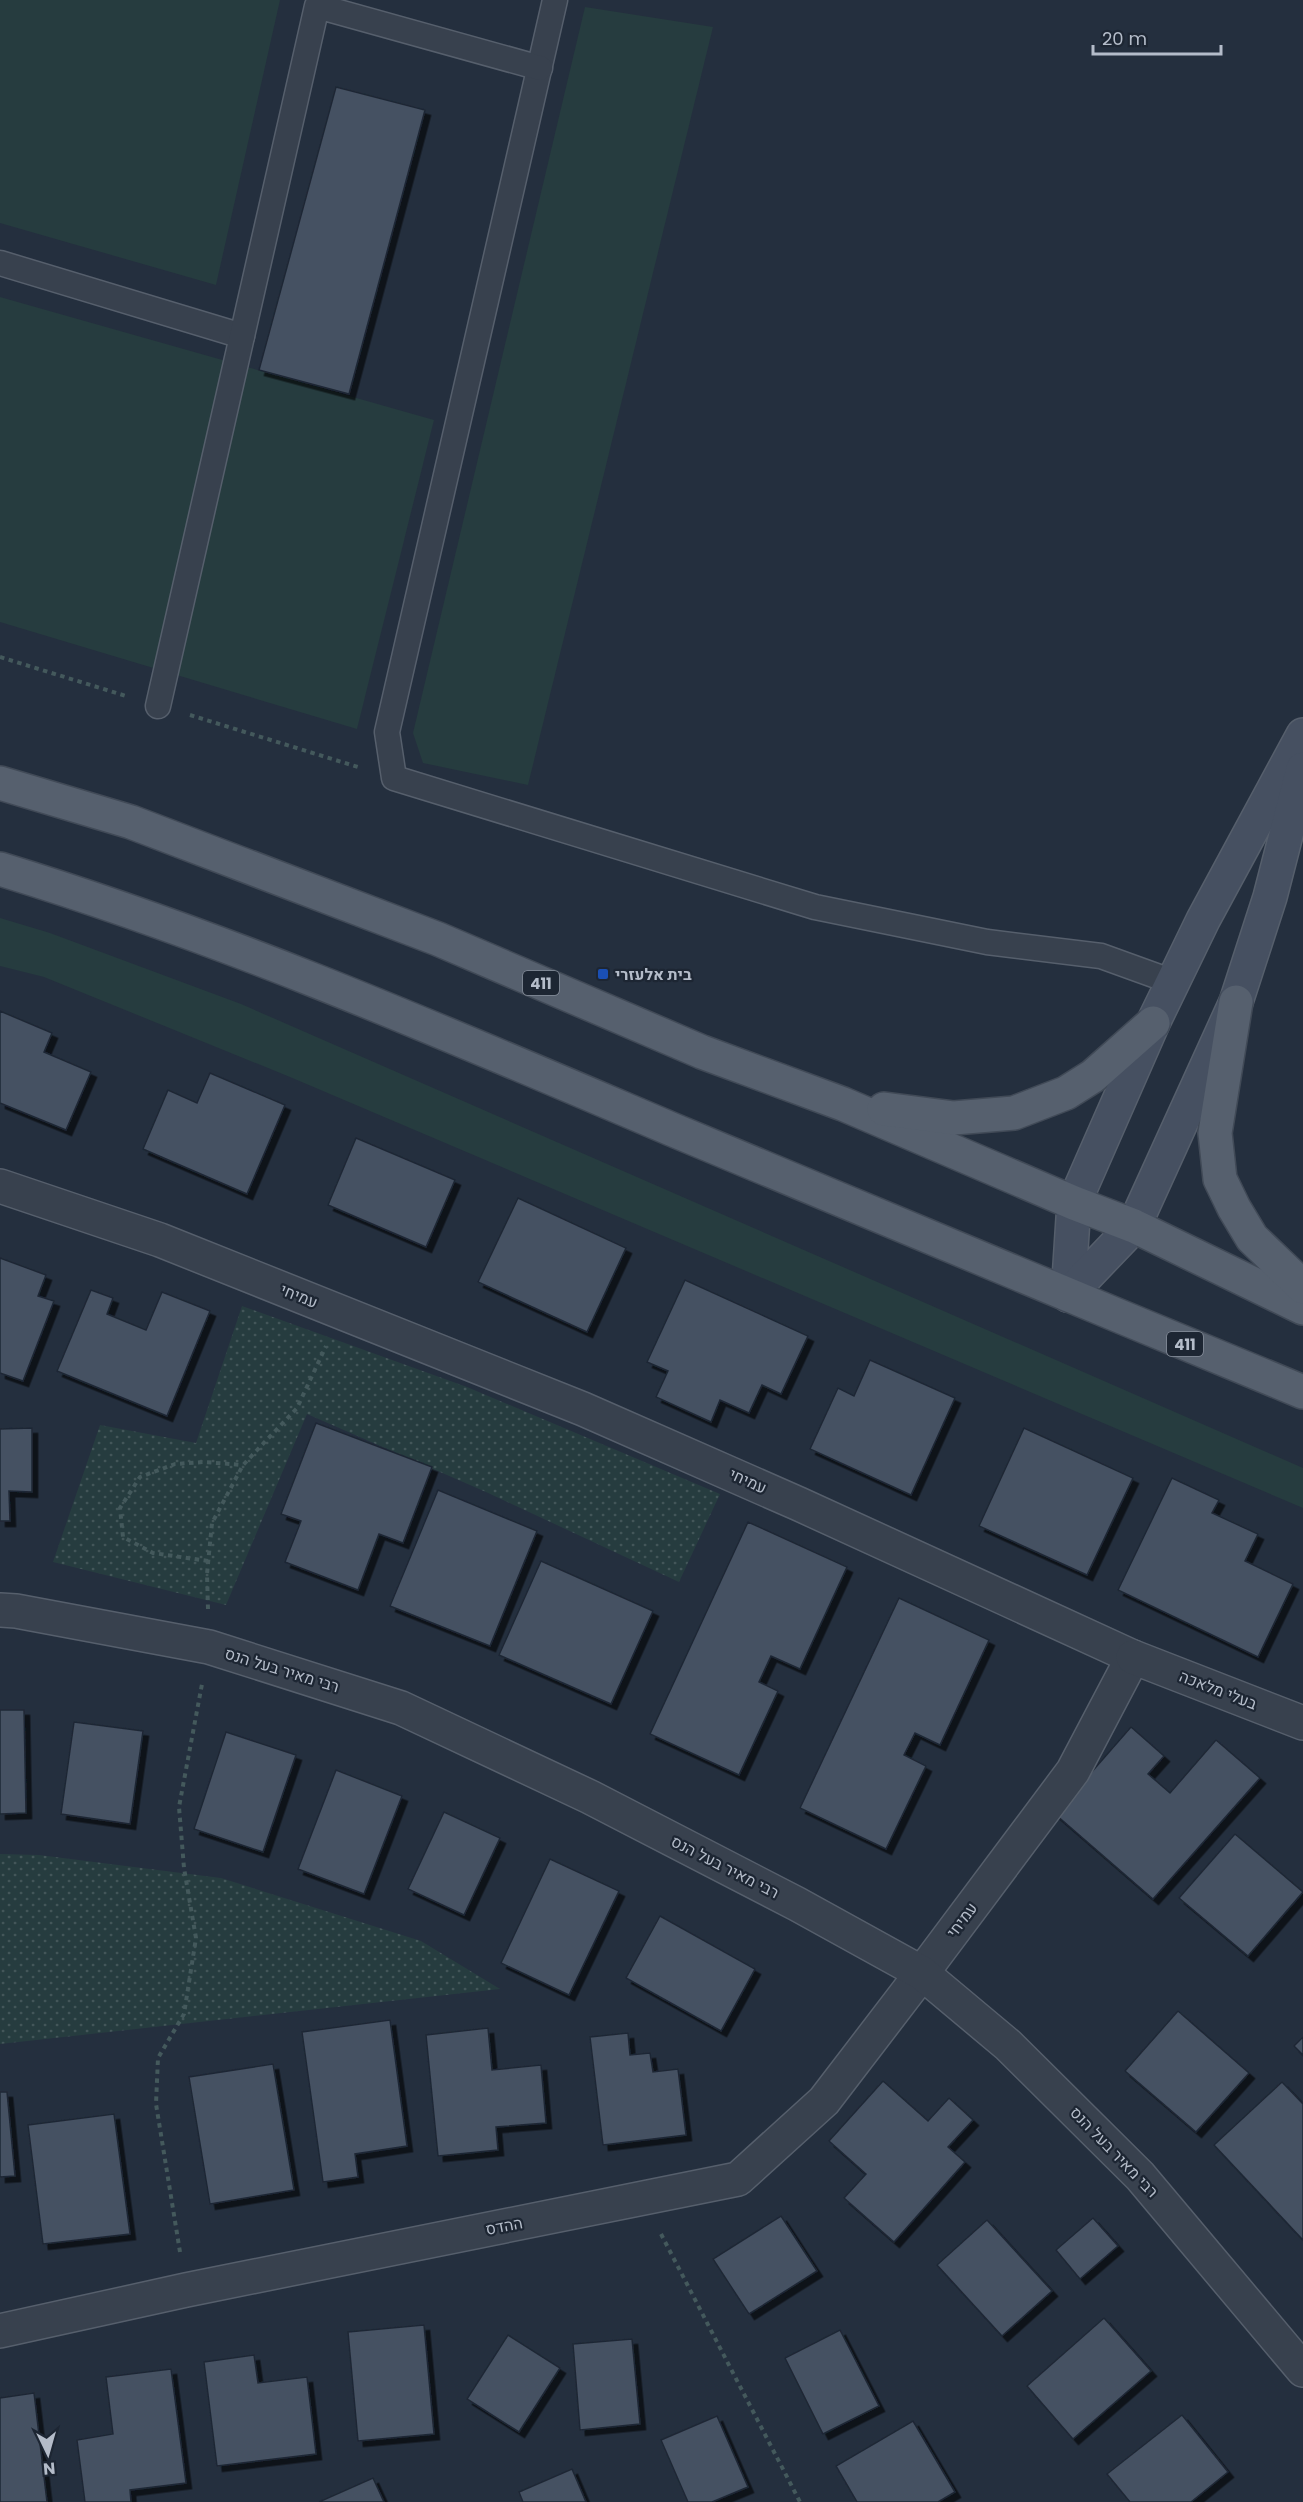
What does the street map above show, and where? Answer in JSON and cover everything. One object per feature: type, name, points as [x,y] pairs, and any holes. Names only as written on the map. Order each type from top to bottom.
[{"type":"main road","points":[[1068,1295],[1074,1203],[1153,1023],[1203,920],[1303,735]]},
{"type":"main road","points":[[1068,1295],[1134,1226],[1236,1002],[1270,897],[1303,769]]},
{"type":"main road","name":"411","points":[[0,783],[131,822],[438,939],[702,1052],[843,1104],[1074,1203],[1134,1226],[1303,1308]]},
{"type":"main road","name":"411","points":[[0,869],[104,901],[407,1016],[1303,1392]]},
{"type":"main road","points":[[1236,1002],[1215,1133],[1220,1179],[1252,1238],[1303,1287]]},
{"type":"main road","points":[[843,1104],[954,1118],[1014,1113],[1066,1093],[1093,1076],[1153,1023]]},
{"type":"street","name":"עמיחי","points":[[0,1186],[160,1240],[583,1408],[1133,1657],[1073,1771],[922,1974]]},
{"type":"street","name":"רבי מאיר בעל הנס","points":[[0,1610],[16,1611],[209,1647],[401,1708],[590,1797],[797,1904],[922,1974],[1008,2045],[1140,2176],[1303,2370]]},
{"type":"street","name":"בעלי מלאכה","points":[[1133,1657],[1303,1723]]},
{"type":"street","name":"ההדס","points":[[0,2331],[186,2290],[738,2179],[824,2101],[922,1974]]},
{"type":"lane","points":[[555,0],[387,732],[394,778],[815,907],[987,942],[1101,956],[1173,982]]},
{"type":"lane","points":[[158,706],[317,3],[540,68]]},
{"type":"lane","points":[[0,263],[242,336]]},
{"type":"path","points":[[0,657],[394,778]]},
{"type":"path","points":[[186,2290],[156,2104],[158,2058],[184,2014],[196,1938],[184,1868],[179,1807],[209,1647],[208,1561],[212,1523],[243,1465],[297,1408],[341,1312]]},
{"type":"path","points":[[208,1561],[153,1553],[123,1537],[120,1508],[140,1477],[175,1464],[204,1462],[243,1465]]},
{"type":"path","points":[[642,2198],[801,2502]]},
{"type":"green space","points":[[0,0],[280,0],[216,285],[0,223]]},
{"type":"green space","points":[[585,7],[713,27],[528,785],[423,763],[413,733]]},
{"type":"green space","points":[[0,297],[434,420],[357,729],[0,622]]},
{"type":"green space","points":[[0,918],[50,933],[241,1004],[1303,1468],[1303,1508],[290,1077],[44,977],[0,966]]},
{"type":"green space","points":[[242,1306],[467,1387],[720,1494],[679,1582],[486,1492],[307,1414],[226,1605],[53,1562],[100,1425],[196,1443]]},
{"type":"green space","points":[[0,1854],[39,1855],[221,1878],[421,1941],[500,1989],[0,2044]]},
{"type":"building","points":[[336,87],[425,110],[349,394],[259,370]]},
{"type":"building","points":[[0,1011],[52,1033],[44,1052],[91,1072],[66,1130],[0,1103]]},
{"type":"building","points":[[210,1073],[285,1105],[247,1194],[143,1149],[168,1090],[197,1103]]},
{"type":"building","points":[[356,1138],[455,1180],[426,1247],[328,1205]]},
{"type":"building","points":[[518,1198],[626,1248],[587,1332],[478,1282]]},
{"type":"building","points":[[0,1258],[46,1275],[38,1296],[54,1301],[23,1381],[0,1373]]},
{"type":"building","points":[[685,1280],[808,1336],[781,1394],[762,1385],[749,1413],[720,1400],[711,1422],[656,1397],[668,1371],[647,1362]]},
{"type":"building","points":[[91,1290],[113,1298],[107,1314],[146,1330],[162,1292],[210,1311],[167,1416],[57,1371]]},
{"type":"building","points":[[870,1360],[955,1398],[911,1495],[810,1449],[838,1388],[854,1396]]},
{"type":"building","points":[[316,1423],[432,1467],[403,1543],[379,1534],[358,1590],[285,1562],[301,1521],[281,1514]]},
{"type":"building","points":[[32,1428],[32,1492],[9,1491],[10,1521],[0,1521],[0,1429]]},
{"type":"building","points":[[1024,1428],[1133,1478],[1087,1575],[979,1526]]},
{"type":"building","points":[[1172,1478],[1219,1500],[1212,1513],[1258,1534],[1245,1561],[1293,1584],[1258,1657],[1118,1590]]},
{"type":"building","points":[[438,1490],[537,1531],[490,1646],[390,1606]]},
{"type":"building","points":[[748,1522],[847,1567],[800,1669],[771,1656],[759,1682],[778,1691],[739,1775],[650,1734]]},
{"type":"building","points":[[541,1561],[653,1611],[611,1704],[499,1655]]},
{"type":"building","points":[[899,1598],[989,1640],[940,1745],[915,1733],[904,1755],[926,1766],[886,1849],[800,1808]]},
{"type":"building","points":[[0,1710],[24,1710],[26,1813],[0,1814]]},
{"type":"building","points":[[74,1722],[143,1731],[130,1824],[61,1814]]},
{"type":"building","points":[[1131,1727],[1164,1756],[1148,1774],[1170,1793],[1216,1740],[1260,1778],[1153,1899],[1055,1814]]},
{"type":"building","points":[[226,1732],[296,1755],[263,1852],[194,1829]]},
{"type":"building","points":[[336,1770],[402,1796],[364,1894],[298,1869]]},
{"type":"building","points":[[444,1812],[500,1838],[464,1915],[408,1889]]},
{"type":"building","points":[[1235,1834],[1303,1892],[1248,1956],[1179,1898]]},
{"type":"building","points":[[550,1859],[619,1891],[569,1995],[501,1963]]},
{"type":"building","points":[[660,1916],[755,1969],[721,2031],[626,1978]]},
{"type":"building","points":[[1178,2011],[1249,2073],[1196,2132],[1125,2071]]},
{"type":"building","points":[[390,2020],[407,2146],[355,2154],[358,2177],[323,2182],[302,2032]]},
{"type":"building","points":[[488,2028],[492,2070],[541,2065],[546,2123],[496,2127],[498,2150],[438,2156],[426,2035]]},
{"type":"building","points":[[628,2033],[630,2055],[650,2053],[653,2072],[678,2069],[686,2135],[603,2145],[590,2037]]},
{"type":"building","points":[[1303,2037],[1303,2055],[1294,2046]]},
{"type":"building","points":[[273,2064],[294,2190],[210,2204],[189,2077]]},
{"type":"building","points":[[883,2081],[928,2121],[949,2098],[973,2120],[948,2147],[965,2162],[894,2242],[844,2198],[866,2174],[829,2141]]},
{"type":"building","points":[[1282,2082],[1303,2104],[1303,2240],[1214,2145]]},
{"type":"building","points":[[0,2092],[7,2092],[15,2176],[0,2177]]},
{"type":"building","points":[[114,2114],[130,2234],[43,2244],[28,2125]]},
{"type":"building","points":[[781,2216],[817,2271],[749,2314],[713,2259]]},
{"type":"building","points":[[1093,2218],[1118,2246],[1080,2279],[1056,2250]]},
{"type":"building","points":[[987,2220],[1052,2291],[1002,2336],[937,2265]]},
{"type":"building","points":[[1104,2318],[1151,2371],[1073,2439],[1027,2386]]},
{"type":"building","points":[[424,2325],[434,2434],[358,2441],[348,2332]]},
{"type":"building","points":[[840,2330],[879,2406],[823,2434],[785,2358]]},
{"type":"building","points":[[508,2335],[560,2368],[519,2432],[467,2399]]},
{"type":"building","points":[[632,2339],[640,2424],[580,2430],[573,2344]]},
{"type":"building","points":[[254,2355],[258,2383],[307,2377],[316,2454],[217,2466],[204,2362]]},
{"type":"building","points":[[171,2369],[186,2483],[130,2490],[131,2502],[85,2502],[77,2440],[113,2434],[106,2377]]},
{"type":"building","points":[[34,2393],[47,2502],[0,2502],[0,2398]]},
{"type":"building","points":[[1182,2415],[1228,2472],[1191,2502],[1130,2502],[1107,2474]]},
{"type":"building","points":[[717,2416],[748,2487],[712,2502],[688,2502],[661,2440]]},
{"type":"building","points":[[913,2421],[955,2492],[938,2502],[857,2502],[836,2466]]},
{"type":"building","points":[[572,2469],[586,2502],[523,2502],[519,2492]]},
{"type":"building","points":[[373,2478],[384,2502],[319,2502]]},
{"type":"place","name":"בית אלעזרי","points":[[603,974]]}]
